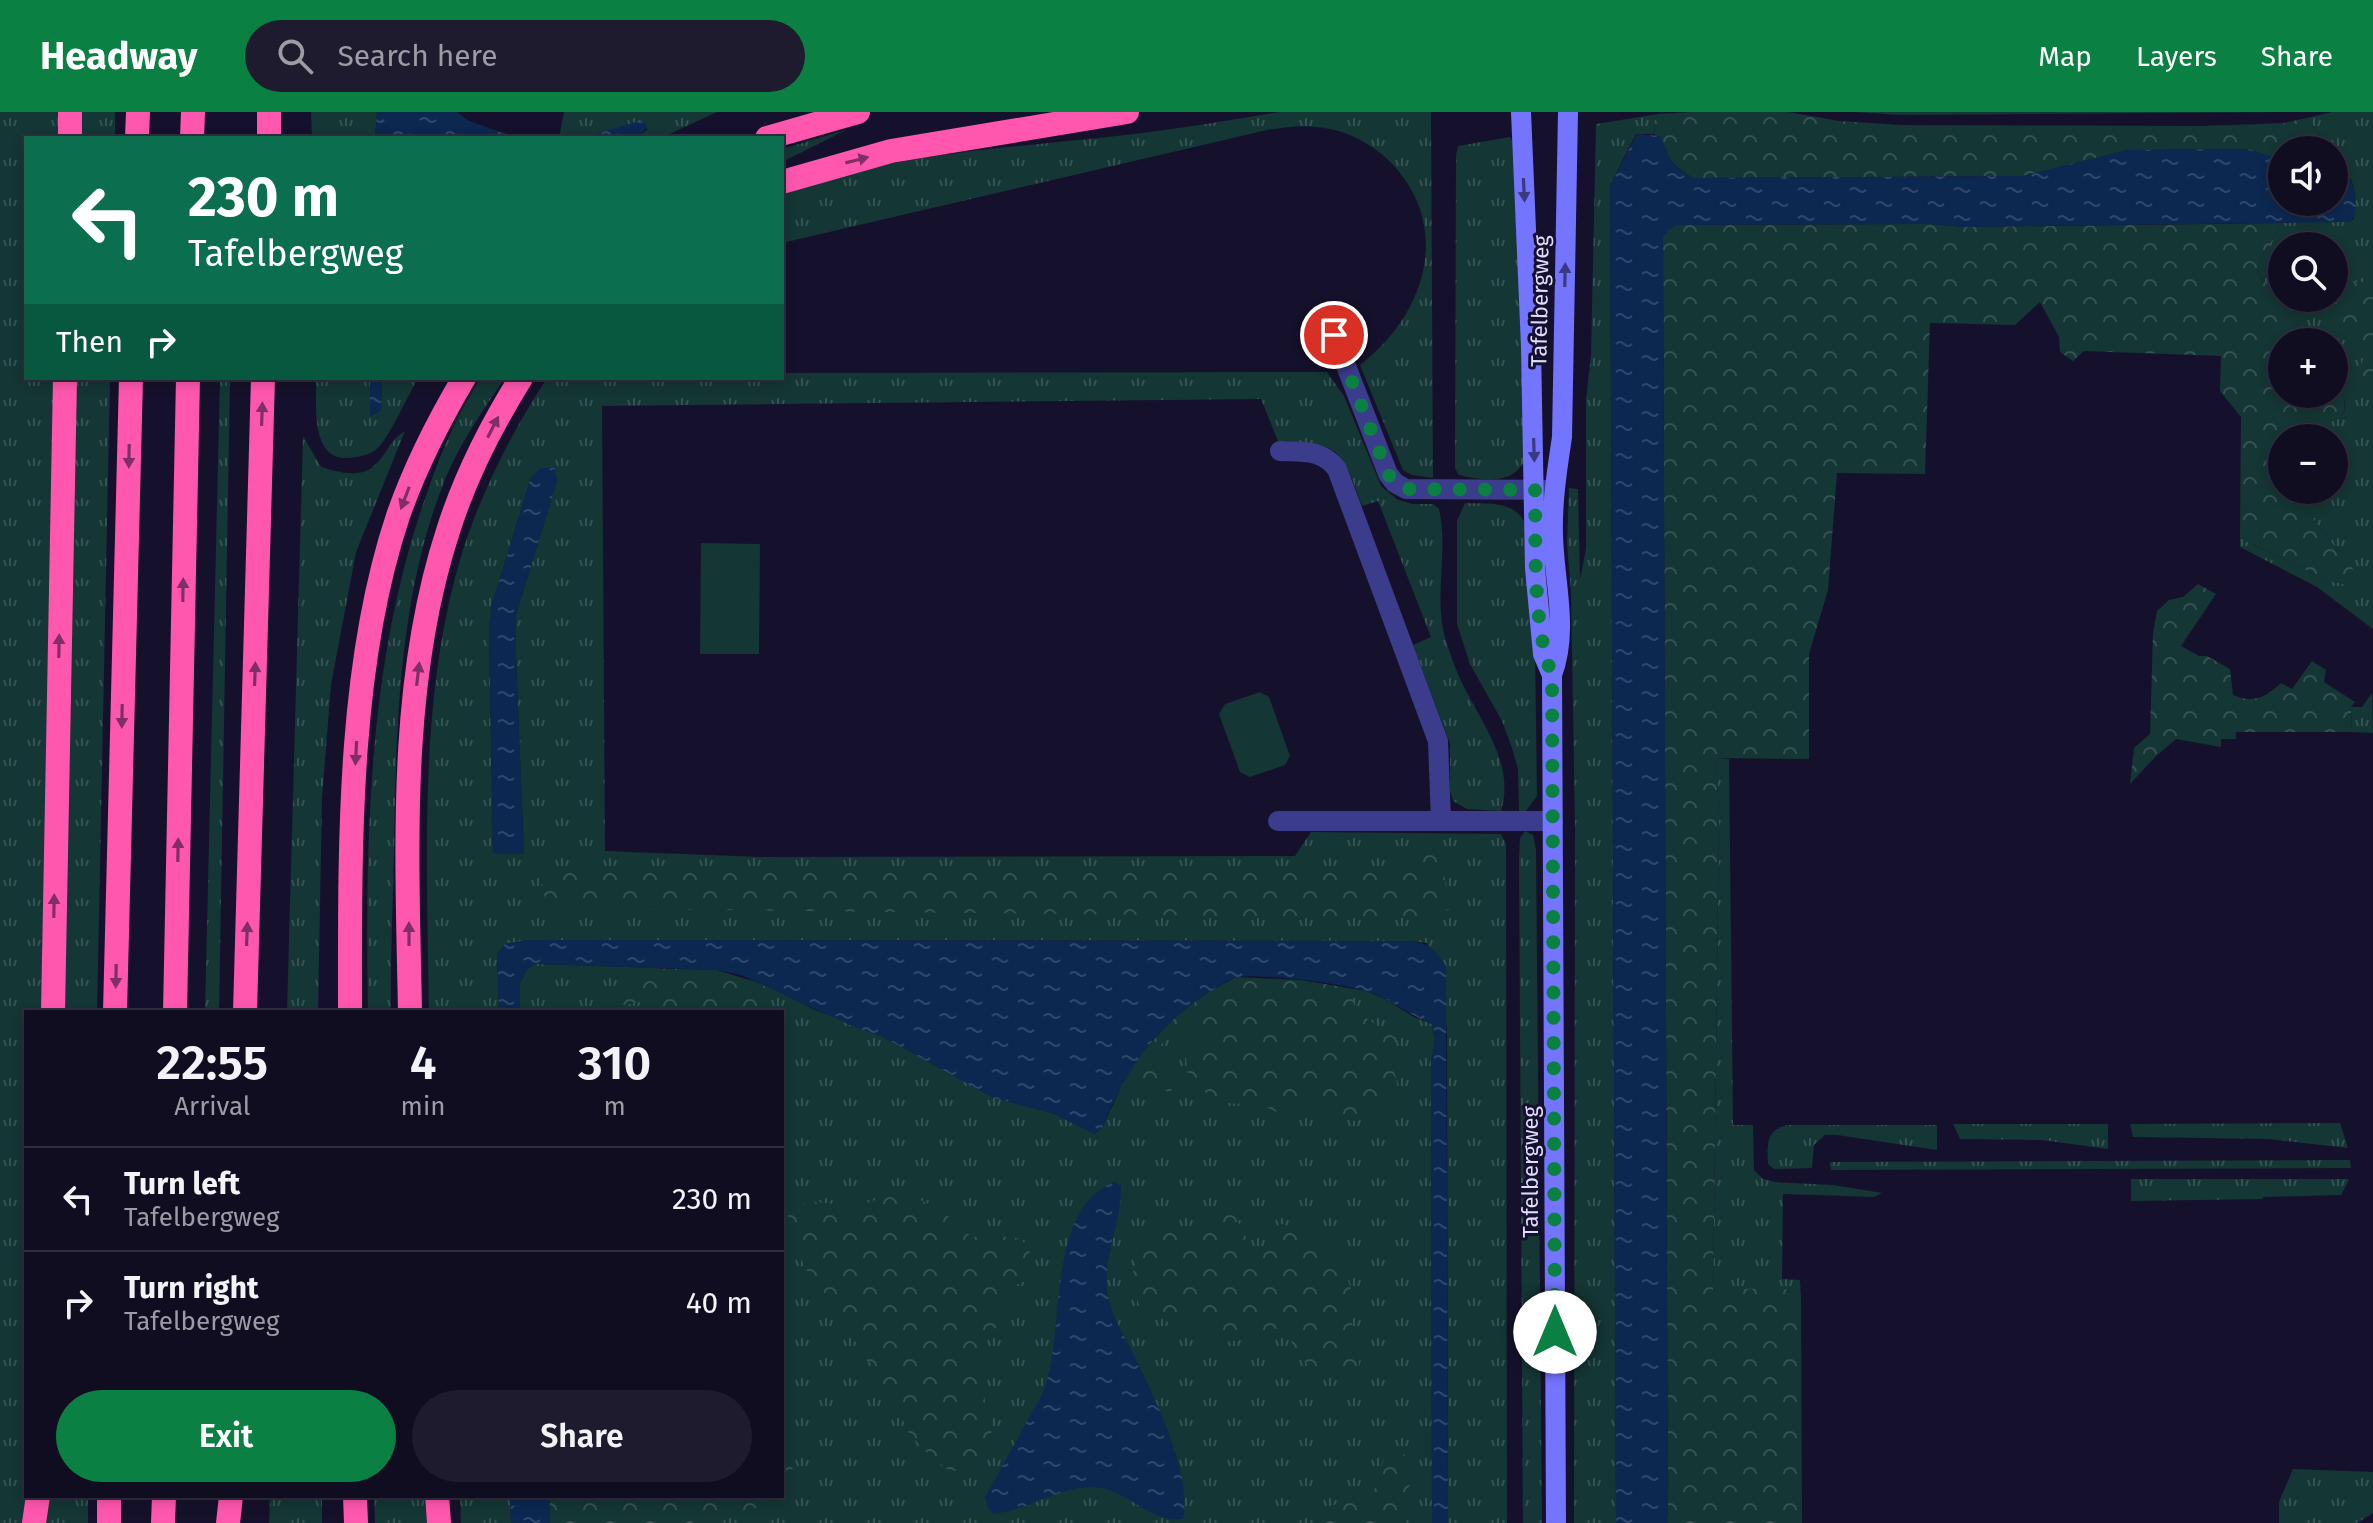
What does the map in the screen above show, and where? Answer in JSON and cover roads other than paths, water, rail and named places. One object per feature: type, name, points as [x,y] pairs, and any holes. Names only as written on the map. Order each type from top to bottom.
[{"type":"highway","points":[[70,112],[70,136]]},
{"type":"highway","points":[[137,136],[138,112]]},
{"type":"highway","points":[[192,136],[193,112]]},
{"type":"highway","points":[[269,112],[269,136]]},
{"type":"highway","points":[[774,136],[858,112]]},
{"type":"highway","points":[[784,181],[891,151],[1127,112]]},
{"type":"highway","points":[[53,1010],[65,380]]},
{"type":"highway","points":[[115,1010],[131,380]]},
{"type":"highway","points":[[175,1010],[188,380]]},
{"type":"highway","points":[[245,1010],[263,380]]},
{"type":"highway","points":[[350,1010],[357,742],[381,577],[398,516],[426,446],[463,380]]},
{"type":"highway","points":[[410,1010],[408,805],[415,698],[424,624],[448,531],[465,485],[520,380]]},
{"type":"highway","points":[[34,1523],[38,1498]]},
{"type":"highway","points":[[109,1498],[109,1523]]},
{"type":"highway","points":[[163,1523],[164,1498]]},
{"type":"highway","points":[[230,1523],[232,1498]]},
{"type":"highway","points":[[355,1498],[356,1523]]},
{"type":"highway","points":[[437,1498],[439,1523]]},
{"type":"street","name":"Tafelbergweg","points":[[1521,112],[1545,490]]},
{"type":"street","name":"Tafelbergweg","points":[[1556,1523],[1552,675],[1543,654],[1535,568],[1545,490],[1562,437],[1568,112]]},
{"type":"street","points":[[1334,335],[1388,474],[1395,483],[1406,489],[1545,490]]},
{"type":"street","points":[[1280,451],[1316,453],[1337,469],[1438,741],[1441,821]]},
{"type":"street","points":[[1278,821],[1553,821]]},
{"type":"water","points":[[377,112],[457,112],[469,121],[511,136],[375,136]]},
{"type":"water","points":[[639,121],[645,122],[647,128],[637,136],[589,136]]},
{"type":"water","points":[[1637,134],[1660,136],[1674,164],[1693,178],[2023,176],[2128,150],[2249,149],[2268,156],[2268,216],[2348,216],[2348,176],[2356,202],[2350,222],[1964,227],[1930,224],[1675,225],[1663,236],[1668,1523],[1616,1523],[1610,185]]},
{"type":"water","points":[[370,380],[382,380],[381,410],[370,416]]},
{"type":"water","points":[[541,468],[555,468],[557,481],[516,615],[524,854],[493,853],[489,628],[492,604],[531,477]]},
{"type":"water","points":[[529,940],[1410,941],[1431,948],[1446,966],[1448,1523],[1432,1523],[1431,1062],[1435,1042],[1432,1024],[1383,998],[1355,988],[1283,978],[1234,978],[1186,1008],[1155,1037],[1131,1070],[1102,1128],[1095,1134],[1052,1113],[994,1098],[883,1037],[741,975],[717,970],[537,964],[528,968],[520,983],[520,1010],[499,1010],[497,954],[505,944]]},
{"type":"water","points":[[1115,1182],[1121,1186],[1121,1199],[1108,1262],[1108,1297],[1177,1456],[1184,1500],[1183,1519],[1161,1517],[1112,1491],[1088,1487],[994,1514],[988,1508],[985,1497],[1044,1389],[1062,1274],[1077,1217],[1093,1196]]},
{"type":"water","points":[[510,1498],[550,1498],[550,1523],[511,1523]]}]
